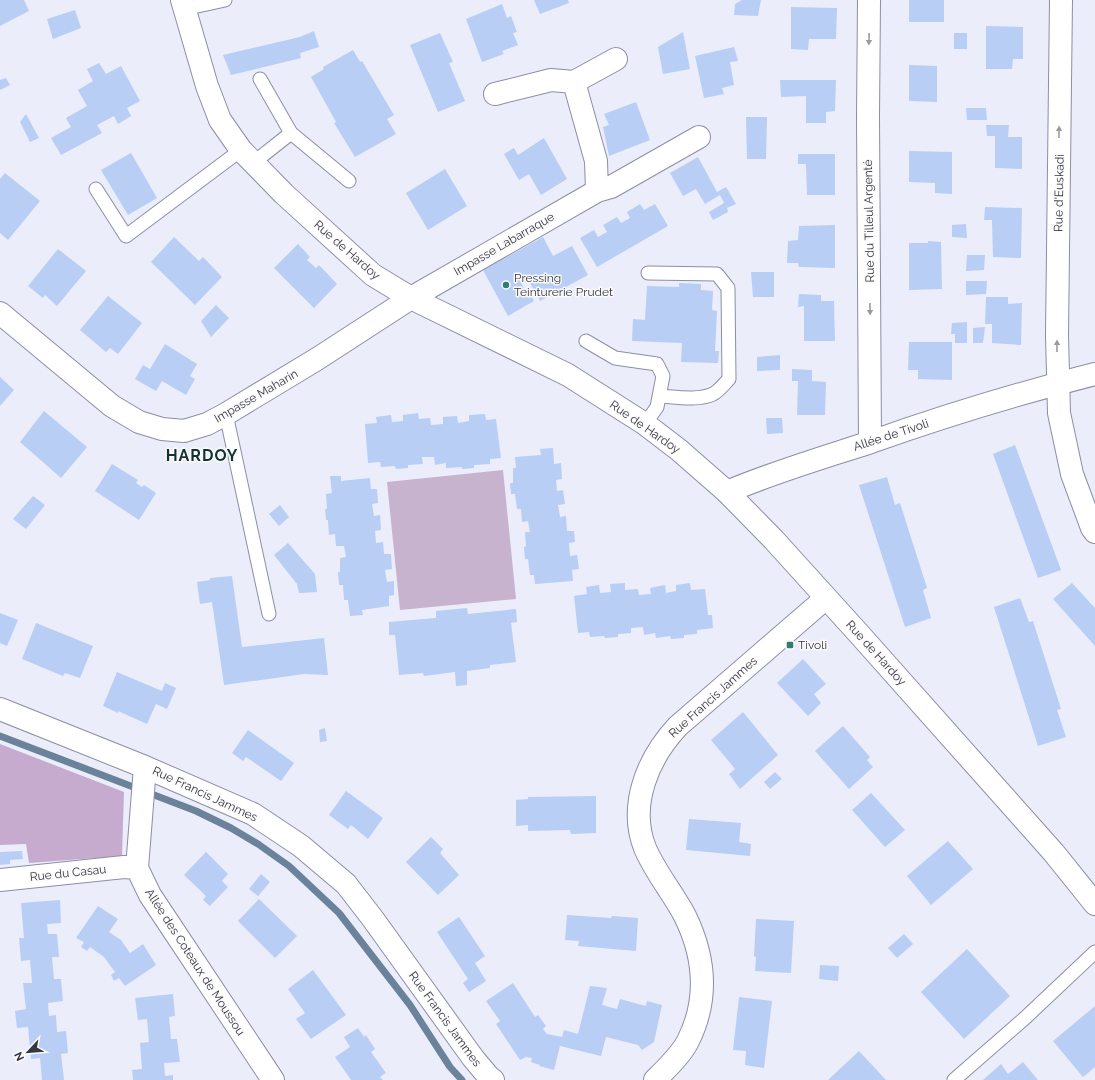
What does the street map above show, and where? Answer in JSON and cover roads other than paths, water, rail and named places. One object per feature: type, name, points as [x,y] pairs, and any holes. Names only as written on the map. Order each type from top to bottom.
[{"type":"street","name":"Rue du Tilleul Argenté","points":[[869,0],[868,117],[870,442]]},
{"type":"street","name":"Rue d'Euskadi","points":[[1061,0],[1057,385],[1058,413],[1072,474],[1092,528],[1095,532]]},
{"type":"street","name":"Rue de Hardoy","points":[[183,4],[207,86],[220,120],[247,156],[284,194],[373,276],[411,298],[568,374],[645,424],[670,443],[727,492],[774,540],[1054,853],[1095,904]]},
{"type":"street","points":[[495,94],[551,80],[574,82],[616,59]]},
{"type":"street","points":[[574,82],[596,161],[598,191]]},
{"type":"street","name":"Impasse Labarraque","points":[[411,298],[598,191],[610,187],[699,137]]},
{"type":"street","name":"Impasse Maharin","points":[[0,313],[112,406],[139,422],[162,429],[184,431],[207,424],[226,414],[317,359],[411,298]]},
{"type":"street","name":"Allée de Tivoli","points":[[727,492],[774,473],[870,442],[1020,395],[1095,374]]},
{"type":"street","name":"Rue Francis Jammes","points":[[655,1080],[669,1067],[688,1042],[698,1015],[703,982],[699,949],[685,916],[645,847],[639,822],[640,796],[650,764],[668,736],[678,726],[826,598]]},
{"type":"street","name":"Rue Francis Jammes","points":[[0,709],[146,767],[253,814],[301,846],[346,884],[473,1058],[493,1080]]},
{"type":"street","points":[[137,868],[146,767]]},
{"type":"street","name":"Rue du Casau","points":[[0,880],[124,867],[137,868]]},
{"type":"street","name":"Allée des Coteaux de Moussou","points":[[137,868],[150,895],[273,1080]]},
{"type":"lane","points":[[183,4],[224,0]]},
{"type":"lane","points":[[260,79],[291,133],[349,182]]},
{"type":"lane","points":[[96,189],[126,236],[247,156],[291,133]]},
{"type":"lane","points":[[648,273],[717,274],[728,288],[729,379],[713,394],[698,397],[659,396]]},
{"type":"lane","points":[[586,341],[615,358],[657,364],[664,376],[657,407],[645,424]]},
{"type":"lane","points":[[226,414],[269,614]]},
{"type":"lane","points":[[954,1080],[1025,1018],[1095,952]]},
{"type":"waterway","points":[[0,736],[196,811],[231,828],[258,844],[289,866],[339,913],[410,1005],[450,1067],[462,1080]]},
{"type":"place","name":"Pressing Teinturerie Prudet","points":[[506,285]]},
{"type":"place","name":"Tivoli","points":[[790,645]]},
{"type":"district","name":"HARDOY","points":[[202,455]]}]
